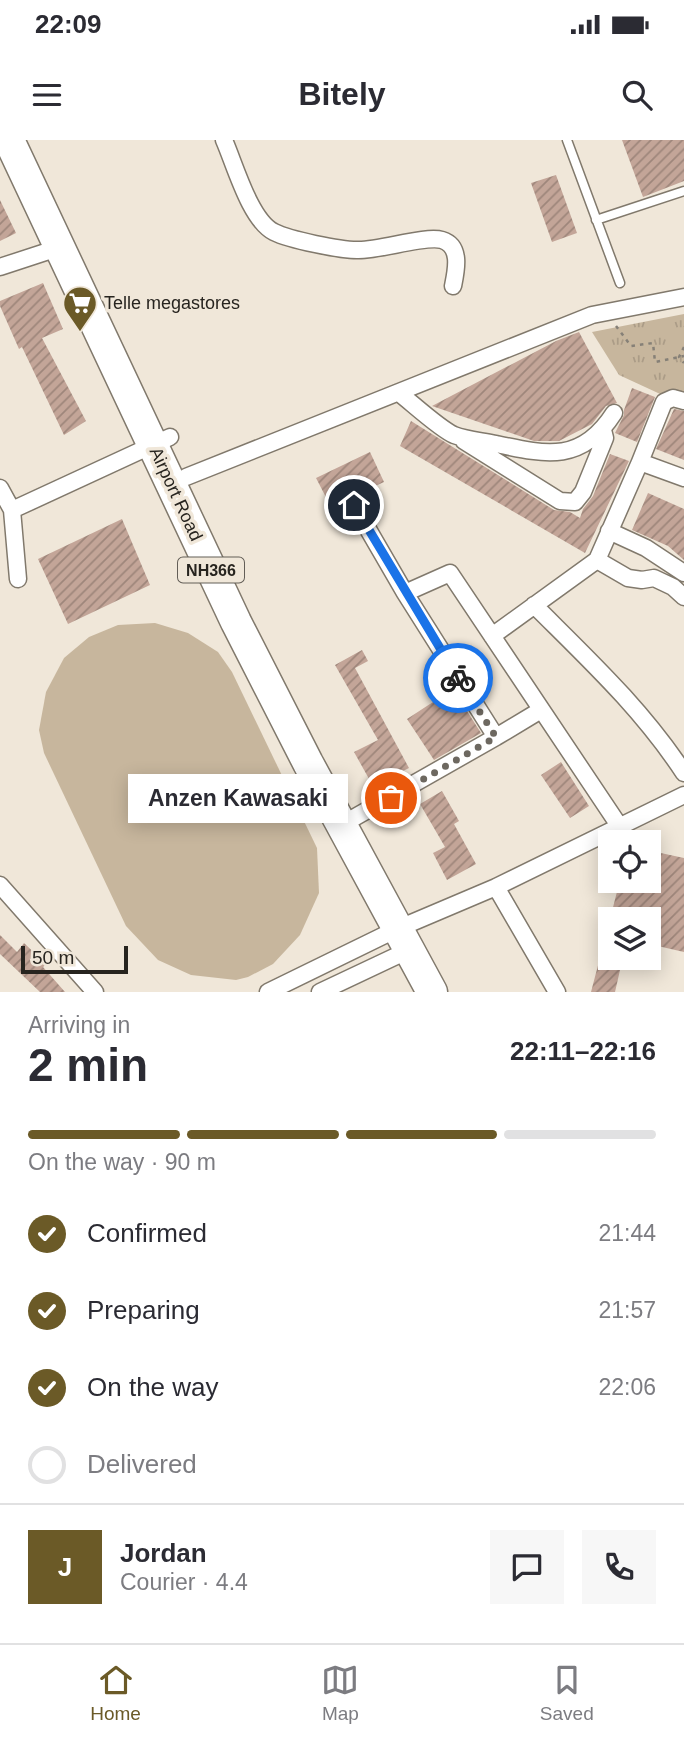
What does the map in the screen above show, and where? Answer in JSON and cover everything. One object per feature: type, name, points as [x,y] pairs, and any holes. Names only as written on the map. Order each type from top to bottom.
[{"type":"highway","name":"Airport Road","points":[[9,140],[61,247],[162,441],[186,477],[214,547],[379,878],[432,992]]},
{"type":"highway","name":"Airport Road","points":[[31,140],[162,441],[236,622],[308,763],[404,934],[447,992]]},
{"type":"street","points":[[224,140],[258,220],[274,232],[299,240],[357,251],[430,239],[444,240],[455,251],[457,265],[453,286]]},
{"type":"street","points":[[0,267],[61,247]]},
{"type":"street","points":[[186,477],[592,315],[684,297]]},
{"type":"street","points":[[399,393],[453,435],[560,501],[575,502],[583,492],[605,438],[603,430]]},
{"type":"street","points":[[492,636],[597,560],[664,402],[673,398],[684,401]]},
{"type":"street","points":[[453,435],[539,453],[559,453],[573,450],[603,430],[614,413]]},
{"type":"street","points":[[12,510],[162,441]]},
{"type":"street","points":[[640,462],[684,478]]},
{"type":"street","points":[[0,488],[12,510],[18,579]]},
{"type":"street","points":[[354,505],[405,593],[496,737]]},
{"type":"street","points":[[609,531],[646,548],[684,573]]},
{"type":"street","points":[[597,560],[628,578],[654,578],[673,587],[684,597]]},
{"type":"street","points":[[405,593],[450,573],[620,827]]},
{"type":"street","points":[[534,605],[634,705],[684,774]]},
{"type":"street","points":[[350,820],[541,710]]},
{"type":"street","points":[[268,992],[404,934],[684,795]]},
{"type":"street","points":[[0,885],[95,992]]},
{"type":"street","points":[[496,887],[557,992]]},
{"type":"street","points":[[320,992],[346,987],[404,934]]},
{"type":"lane","points":[[567,140],[620,284]]},
{"type":"lane","points":[[596,220],[684,191]]},
{"type":"path","points":[[606,313],[631,346],[653,343],[655,362],[684,356]]},
{"type":"path","points":[[679,357],[684,347]]},
{"type":"path","points":[[679,357],[684,363]]},
{"type":"green space","points":[[684,314],[684,405],[619,375],[592,332]]},
{"type":"green space","points":[[155,623],[188,633],[218,652],[232,672],[317,848],[319,893],[300,935],[273,964],[236,980],[191,975],[158,960],[126,926],[44,753],[39,730],[46,692],[64,658],[89,637],[118,625]]},
{"type":"building","points":[[622,140],[684,140],[684,181],[643,197]]},
{"type":"building","points":[[556,175],[577,233],[552,242],[531,183]]},
{"type":"building","points":[[0,200],[16,233],[0,241]]},
{"type":"building","points":[[43,283],[63,329],[42,338],[86,421],[64,435],[0,306],[0,301]]},
{"type":"building","points":[[579,332],[617,403],[606,406],[592,424],[559,441],[534,441],[432,406],[556,341]]},
{"type":"building","points":[[632,388],[655,397],[637,442],[615,433]]},
{"type":"building","points":[[674,409],[684,411],[684,460],[656,449]]},
{"type":"building","points":[[411,421],[554,510],[570,512],[580,518],[593,496],[610,454],[629,461],[585,553],[400,446]]},
{"type":"building","points":[[370,452],[384,482],[349,496],[331,507],[316,478]]},
{"type":"building","points":[[648,493],[684,509],[684,560],[668,546],[632,530]]},
{"type":"building","points":[[122,519],[150,585],[68,624],[38,559]]},
{"type":"building","points":[[362,650],[368,661],[355,668],[409,768],[373,786],[354,752],[378,740],[335,665]]},
{"type":"building","points":[[453,689],[481,733],[434,760],[407,719]]},
{"type":"building","points":[[561,762],[589,806],[570,818],[541,775]]},
{"type":"building","points":[[442,791],[459,821],[454,824],[476,864],[447,880],[433,853],[445,847],[420,804]]},
{"type":"building","points":[[661,853],[684,858],[684,952],[661,947],[661,907],[613,907],[617,893],[661,893]]},
{"type":"building","points":[[0,935],[17,952],[24,943],[46,964],[43,967],[65,992],[40,992],[0,954]]},
{"type":"building","points":[[598,965],[598,970],[620,970],[615,992],[591,992]]},
{"type":"way so far","points":[[391,798],[496,737],[458,678]]},
{"type":"place","name":"Telle megastores","points":[[80,333]]},
{"type":"place","name":"Anzen Kawasaki","points":[[391,798]]},
{"type":"route","points":[[354,505],[458,678]]}]
